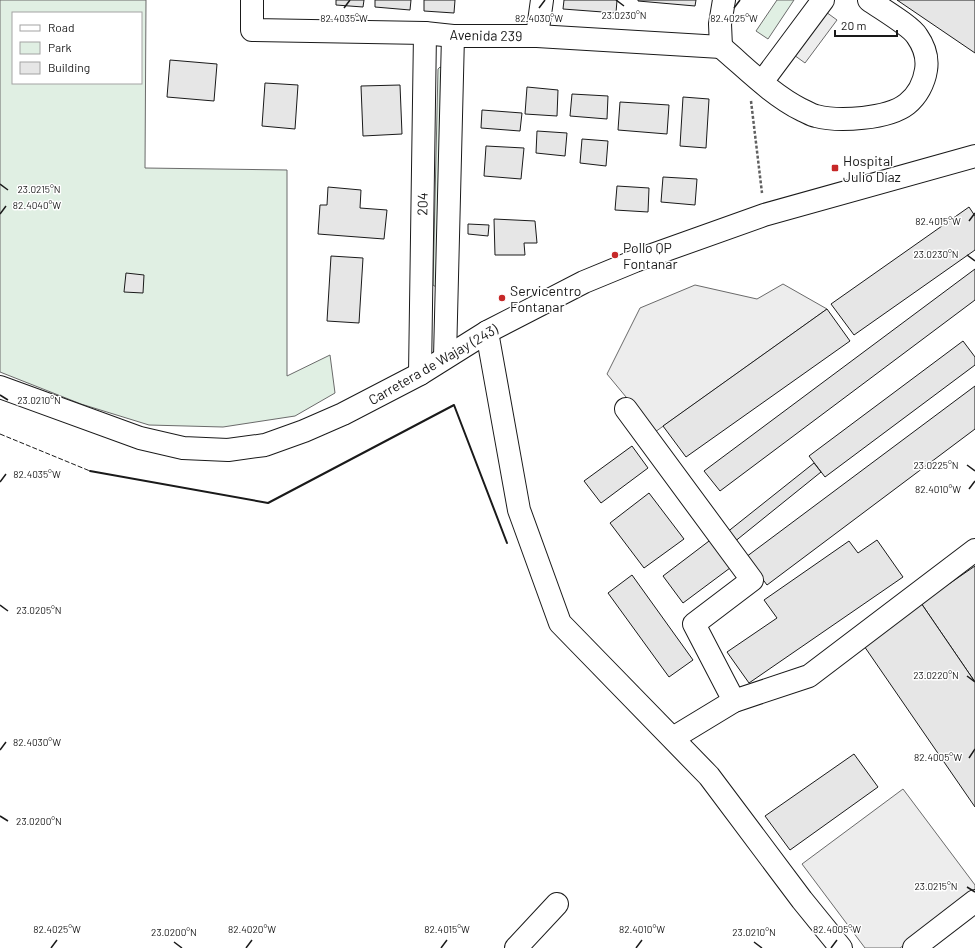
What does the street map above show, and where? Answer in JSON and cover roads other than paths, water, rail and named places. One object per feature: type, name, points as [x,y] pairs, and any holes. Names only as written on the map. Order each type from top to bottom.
[{"type":"street","name":"Avenida 239","points":[[252,0],[252,30],[425,33],[452,36],[537,36],[721,47]]},
{"type":"street","points":[[537,36],[542,0]]},
{"type":"street","points":[[724,0],[720,24],[721,47],[777,95],[815,116],[834,120],[864,118],[892,112],[907,104],[918,93],[925,78],[927,63],[924,49],[917,35],[869,0]]},
{"type":"street","points":[[757,78],[823,0]]},
{"type":"street","name":"204","points":[[420,374],[425,33]]},
{"type":"street","name":"204","points":[[445,357],[452,36]]},
{"type":"street","name":"Carretera de Wajay (243)","points":[[0,387],[140,438],[183,448],[228,450],[265,444],[304,432],[343,414],[420,374],[487,332],[584,282],[635,261],[764,215],[975,156]]},
{"type":"street","points":[[487,332],[519,510],[560,623],[709,776],[802,900],[841,948]]},
{"type":"street","points":[[626,409],[752,580],[694,624],[734,701]]},
{"type":"street","points":[[673,738],[734,701],[809,676],[975,550]]},
{"type":"street","points":[[914,948],[975,902]]},
{"type":"street","points":[[516,948],[557,904]]},
{"type":"place","name":"Hospital Julio Díaz","points":[[835,168]]},
{"type":"place","name":"Pollo QP Fontanar","points":[[615,255]]},
{"type":"place","name":"Servicentro Fontanar","points":[[502,298]]}]
